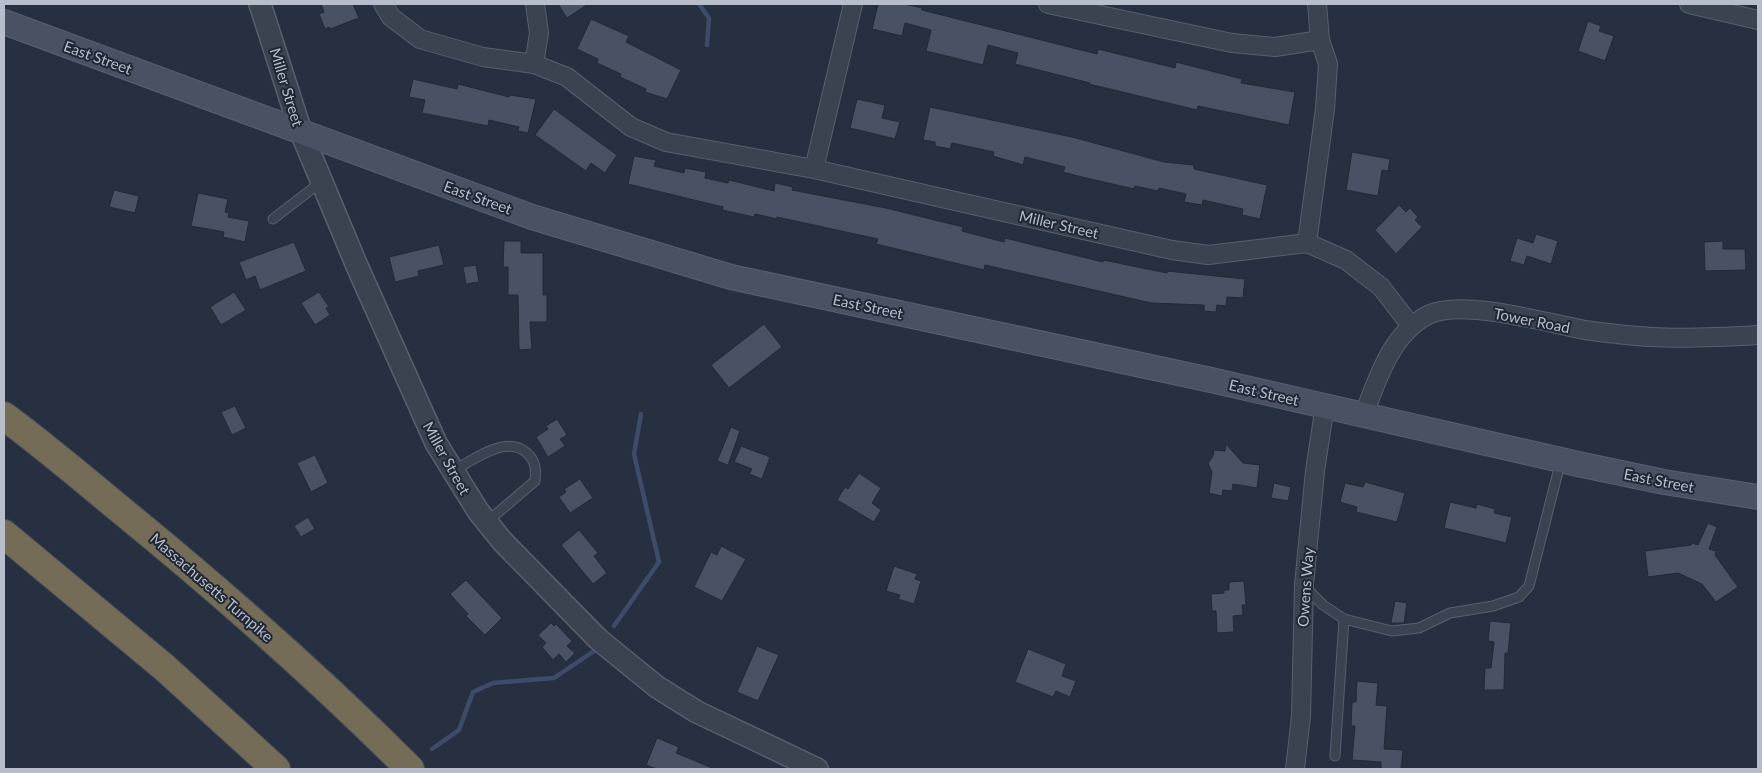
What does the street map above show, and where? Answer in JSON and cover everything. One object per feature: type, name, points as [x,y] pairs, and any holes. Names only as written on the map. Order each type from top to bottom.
[{"type":"highway","name":"Massachusetts Turnpike","points":[[4,416],[158,539],[217,590],[410,769]]},
{"type":"highway","points":[[4,534],[165,668],[276,769]]},
{"type":"main road","name":"East Street","points":[[4,22],[532,216],[731,277],[1325,405],[1561,460],[1664,482],[1758,497]]},
{"type":"street","name":"Miller Street","points":[[260,4],[301,132],[399,362],[436,442],[487,522],[502,541],[598,639],[657,687],[697,712],[817,769]]},
{"type":"street","name":"Miller Street","points":[[383,4],[391,17],[420,38],[483,57],[534,64],[567,77],[631,127],[666,142],[814,169],[1172,250],[1208,255],[1307,243]]},
{"type":"street","points":[[534,4],[539,33],[534,64]]},
{"type":"street","points":[[814,169],[852,4]]},
{"type":"street","points":[[1048,4],[1232,43],[1275,47],[1320,40]]},
{"type":"street","points":[[1317,4],[1320,40],[1328,64],[1326,100],[1307,243],[1346,260],[1381,287],[1411,326]]},
{"type":"street","points":[[1689,4],[1758,20]]},
{"type":"street","name":"Tower Road","points":[[1364,414],[1385,362],[1397,343],[1411,326],[1428,315],[1443,309],[1486,311],[1586,330],[1653,337],[1758,335]]},
{"type":"street","name":"Owens Way","points":[[1295,769],[1301,716],[1304,586],[1315,471],[1325,405]]},
{"type":"lane","points":[[273,219],[322,182]]},
{"type":"lane","points":[[453,471],[502,446],[513,445],[523,449],[534,458],[535,482],[487,522]]},
{"type":"lane","points":[[1304,586],[1323,606],[1344,619],[1392,631],[1419,628],[1450,613],[1493,606],[1519,597],[1529,586],[1561,460]]},
{"type":"lane","points":[[1335,756],[1344,619]]},
{"type":"building","points":[[321,4],[353,4],[359,18],[330,29],[329,27],[325,29],[319,14],[324,12]]},
{"type":"building","points":[[558,4],[588,4],[567,18]]},
{"type":"building","points":[[878,4],[904,4],[1097,54],[1098,49],[1175,68],[1176,62],[1242,79],[1241,83],[1295,92],[1289,125],[1198,106],[1197,110],[1089,84],[1015,64],[1018,53],[988,45],[983,65],[926,51],[931,30],[905,23],[902,36],[872,29]]},
{"type":"building","points":[[591,19],[629,36],[626,42],[681,70],[667,99],[645,92],[646,89],[620,77],[621,74],[597,63],[598,59],[577,49]]},
{"type":"building","points":[[1588,21],[1601,26],[1599,31],[1614,36],[1605,61],[1578,51]]},
{"type":"building","points":[[413,79],[457,89],[458,84],[509,97],[510,95],[536,99],[528,133],[518,131],[519,127],[489,120],[488,126],[422,113],[425,100],[409,97]]},
{"type":"building","points":[[857,99],[885,105],[882,118],[900,122],[895,139],[850,128]]},
{"type":"building","points":[[930,107],[1072,137],[1164,162],[1194,165],[1194,169],[1267,185],[1260,219],[1242,215],[1243,209],[1203,200],[1202,205],[1184,202],[1186,194],[1159,188],[1158,191],[1135,186],[1134,189],[1063,172],[1065,167],[1025,157],[1023,165],[993,156],[994,152],[952,143],[950,149],[935,146],[935,142],[923,140]]},
{"type":"building","points":[[554,109],[617,155],[605,173],[591,163],[586,171],[535,135]]},
{"type":"building","points":[[1352,152],[1390,159],[1388,171],[1382,170],[1378,196],[1346,190]]},
{"type":"building","points":[[634,156],[656,160],[654,166],[684,173],[685,168],[706,172],[705,178],[728,183],[729,180],[774,191],[775,183],[793,187],[792,190],[886,208],[963,227],[962,231],[1004,242],[1005,238],[1103,262],[1103,260],[1167,273],[1167,271],[1245,279],[1243,298],[1227,297],[1226,306],[1217,305],[1216,312],[1204,311],[1204,305],[1151,303],[985,265],[984,270],[876,244],[878,239],[777,217],[777,219],[755,214],[754,217],[722,210],[723,207],[628,184]]},
{"type":"building","points":[[114,190],[139,196],[135,213],[109,207]]},
{"type":"building","points":[[198,193],[228,199],[225,212],[229,213],[228,217],[249,221],[245,242],[223,237],[224,232],[191,226]]},
{"type":"building","points":[[1399,205],[1406,212],[1410,208],[1418,217],[1415,220],[1422,227],[1396,254],[1375,230]]},
{"type":"building","points":[[1536,234],[1558,241],[1551,264],[1527,256],[1524,265],[1510,261],[1517,238],[1533,243]]},
{"type":"building","points":[[504,241],[521,241],[521,253],[543,253],[543,295],[547,295],[547,322],[530,322],[532,349],[519,350],[518,295],[508,295],[508,267],[503,267]]},
{"type":"building","points":[[1723,241],[1723,249],[1745,249],[1746,270],[1705,271],[1704,242]]},
{"type":"building","points":[[294,242],[306,271],[260,290],[255,276],[246,280],[239,262]]},
{"type":"building","points":[[439,245],[444,265],[418,271],[419,276],[395,282],[389,257]]},
{"type":"building","points":[[476,265],[479,282],[466,284],[463,267]]},
{"type":"building","points":[[234,292],[246,310],[221,325],[210,307]]},
{"type":"building","points":[[319,292],[329,307],[326,308],[330,315],[315,325],[301,303]]},
{"type":"building","points":[[764,324],[782,347],[729,388],[711,365]]},
{"type":"building","points":[[235,406],[246,428],[232,435],[221,412]]},
{"type":"building","points":[[557,419],[567,435],[560,439],[565,446],[548,457],[536,437],[548,429],[546,426]]},
{"type":"building","points":[[731,427],[740,431],[728,465],[717,461]]},
{"type":"building","points":[[1226,444],[1243,463],[1260,465],[1257,488],[1233,484],[1232,491],[1223,490],[1222,496],[1209,493],[1212,472],[1208,463],[1213,456],[1214,450],[1225,451]]},
{"type":"building","points":[[741,446],[770,457],[762,479],[749,474],[752,469],[734,462]]},
{"type":"building","points":[[315,455],[328,483],[311,492],[297,463]]},
{"type":"building","points":[[859,473],[881,488],[872,503],[881,510],[874,522],[837,500],[845,487],[848,489]]},
{"type":"building","points":[[580,479],[593,498],[570,513],[559,497],[566,492],[564,489]]},
{"type":"building","points":[[1365,482],[1405,493],[1397,522],[1356,512],[1357,507],[1340,502],[1345,483],[1363,487]]},
{"type":"building","points":[[1274,483],[1291,487],[1288,501],[1271,498]]},
{"type":"building","points":[[1450,502],[1476,508],[1477,504],[1495,509],[1494,513],[1512,517],[1506,543],[1444,528]]},
{"type":"building","points":[[308,517],[315,529],[301,537],[294,526]]},
{"type":"building","points":[[1708,523],[1717,527],[1709,549],[1716,551],[1715,555],[1738,587],[1716,602],[1702,584],[1678,573],[1648,577],[1645,551],[1691,545],[1692,543],[1698,545]]},
{"type":"building","points":[[579,530],[598,553],[594,556],[607,573],[593,584],[561,545]]},
{"type":"building","points":[[721,546],[746,559],[722,601],[694,587],[711,552],[717,555]]},
{"type":"building","points":[[894,566],[917,574],[915,579],[921,581],[914,604],[898,599],[900,595],[886,591]]},
{"type":"building","points":[[466,580],[502,618],[485,635],[466,616],[468,614],[450,594]]},
{"type":"building","points":[[1244,581],[1246,605],[1242,605],[1243,615],[1233,616],[1234,632],[1217,633],[1216,611],[1212,611],[1211,594],[1224,593],[1224,590],[1229,590],[1229,582]]},
{"type":"building","points":[[1395,601],[1407,603],[1404,623],[1391,623]]},
{"type":"building","points":[[1490,621],[1511,623],[1508,653],[1505,653],[1504,690],[1484,690],[1485,668],[1491,668],[1494,642],[1488,641]]},
{"type":"building","points":[[551,623],[554,626],[556,624],[572,641],[567,646],[575,653],[566,662],[559,654],[553,660],[542,647],[546,643],[538,635]]},
{"type":"building","points":[[757,646],[779,655],[758,701],[737,692]]},
{"type":"building","points":[[1028,649],[1066,664],[1062,676],[1076,681],[1070,697],[1056,691],[1053,697],[1015,682]]},
{"type":"building","points":[[1357,681],[1378,683],[1376,705],[1387,706],[1384,749],[1403,750],[1401,769],[1381,769],[1381,762],[1352,760],[1355,726],[1351,726],[1352,702],[1356,702]]},
{"type":"building","points":[[657,738],[679,747],[676,753],[715,769],[657,769],[646,765]]},
{"type":"waterway","points":[[699,4],[709,18],[707,45]]},
{"type":"waterway","points":[[614,626],[659,562],[634,454],[641,414]]},
{"type":"waterway","points":[[432,749],[459,730],[473,692],[493,683],[554,678],[594,651]]}]
